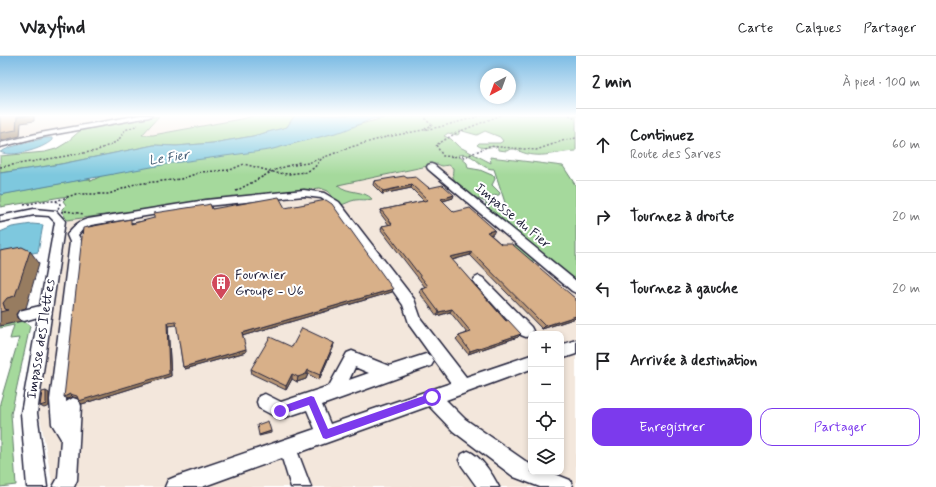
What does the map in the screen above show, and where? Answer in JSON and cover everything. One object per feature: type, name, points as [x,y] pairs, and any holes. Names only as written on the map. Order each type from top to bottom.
[{"type":"street","points":[[0,145],[40,135]]},
{"type":"street","name":"Impasse du Fier","points":[[431,167],[501,223],[576,288]]},
{"type":"street","points":[[71,438],[61,424],[58,400],[76,242],[72,235],[79,227],[88,222],[206,203],[304,193],[328,197],[336,204],[409,303],[416,322],[463,386]]},
{"type":"street","name":"Impasse des Ilettes","points":[[0,220],[34,212],[52,213],[60,221],[29,413],[37,487]]},
{"type":"street","points":[[479,281],[528,332]]},
{"type":"street","points":[[24,315],[46,310]]},
{"type":"street","points":[[564,351],[576,347]]},
{"type":"street","points":[[335,392],[352,358],[388,373]]},
{"type":"street","points":[[265,402],[280,411],[426,360]]},
{"type":"street","points":[[175,487],[528,363]]},
{"type":"street","points":[[432,397],[459,425],[521,470],[563,487]]},
{"type":"street","points":[[311,400],[326,434]]},
{"type":"street","points":[[63,487],[67,480],[73,406]]},
{"type":"street","points":[[287,448],[301,487]]},
{"type":"street","points":[[468,460],[489,487]]},
{"type":"path","points":[[0,167],[96,151],[118,141],[122,135]]},
{"type":"path","points":[[291,165],[303,165],[379,138],[395,135]]},
{"type":"path","points":[[453,135],[436,145],[444,156],[465,157],[489,146],[536,150],[565,140],[576,138]]},
{"type":"path","points":[[56,201],[76,194],[109,194],[135,184],[181,179],[201,172],[230,170],[244,164],[271,172],[288,174],[306,172],[314,168],[322,158]]},
{"type":"path","points":[[271,172],[300,162]]},
{"type":"shaded area","points":[[0,135],[49,135],[44,136],[0,147]]},
{"type":"shaded area","points":[[437,164],[442,166],[449,165],[453,168],[452,175],[456,182],[576,281],[576,487],[53,487],[38,407],[67,220],[262,194],[320,188],[328,191],[331,196],[344,205],[355,200],[367,201],[369,195],[349,191],[338,185]]},
{"type":"green space","points":[[75,135],[256,135],[213,143],[176,146],[154,145],[61,164],[0,173],[0,156],[45,152],[56,149]]},
{"type":"green space","points":[[306,135],[445,135],[444,136],[451,139],[458,146],[491,163],[490,157],[563,166],[576,186],[576,286],[560,268],[537,260],[528,260],[514,247],[520,243],[509,225],[495,215],[485,204],[490,203],[475,197],[455,181],[453,177],[453,168],[449,165],[442,166],[437,164],[338,185],[346,190],[365,194],[372,199],[355,200],[341,205],[339,205],[328,191],[320,188],[262,194],[67,220],[62,212],[62,209],[66,205],[63,201],[68,196],[0,207],[0,195],[84,179],[90,179],[91,181],[103,175]],"holes":[[[464,154],[473,158],[484,166],[494,169],[511,221],[505,212],[494,207],[490,203],[492,196],[499,195],[500,193],[492,185],[495,179],[494,176],[480,170],[468,168],[467,163],[458,155]]]},
{"type":"green space","points":[[495,135],[576,135],[576,151],[545,155],[531,155],[515,149],[510,149],[507,151],[498,150],[498,148],[495,147],[480,147],[477,145],[479,143],[500,143],[503,141],[500,137]]},
{"type":"green space","points":[[23,321],[30,326],[11,414],[16,485],[0,487],[0,403],[19,338],[10,339],[14,325],[0,328],[0,326]]},
{"type":"water","name":"Le Fier","points":[[327,135],[269,150],[173,163],[0,195],[0,173],[61,164],[154,145],[176,146],[213,143],[253,136]]},
{"type":"water","points":[[45,138],[52,138],[52,140],[42,147],[27,152],[5,154],[0,152],[11,147]]},
{"type":"water","points":[[32,224],[43,225],[38,252],[0,259],[0,232],[12,227]]},
{"type":"building","points":[[404,176],[407,178],[416,177],[429,188],[443,185],[454,195],[441,199],[454,212],[470,208],[495,230],[487,232],[501,244],[512,244],[576,299],[576,316],[545,326],[472,252],[450,257],[506,321],[508,320],[521,334],[470,351],[459,336],[471,332],[452,309],[439,312],[421,288],[428,286],[382,226],[392,224],[381,210],[428,200],[412,185],[383,191],[374,181]]},
{"type":"building","name":"Fournier Groupe - U6","points":[[279,197],[285,208],[326,200],[332,204],[393,289],[242,333],[246,349],[183,367],[176,322],[167,323],[169,374],[79,401],[77,396],[70,394],[64,397],[83,228],[131,219],[131,224],[154,218],[154,213],[210,204],[212,209]]},
{"type":"building","points":[[22,247],[30,251],[15,296],[7,298],[3,303],[5,309],[8,310],[0,312],[0,251]]},
{"type":"building","points":[[302,328],[334,343],[320,375],[308,370],[306,374],[298,377],[292,374],[286,386],[251,369],[270,337],[292,347]]},
{"type":"building","points":[[46,391],[46,404],[40,406],[42,392]]},
{"type":"building","points":[[268,421],[271,431],[259,435],[257,425]]},
{"type":"place","name":"Fournier Groupe - U6","points":[[221,300]]},
{"type":"route","points":[[280,411],[311,400],[326,434],[432,397]]}]
